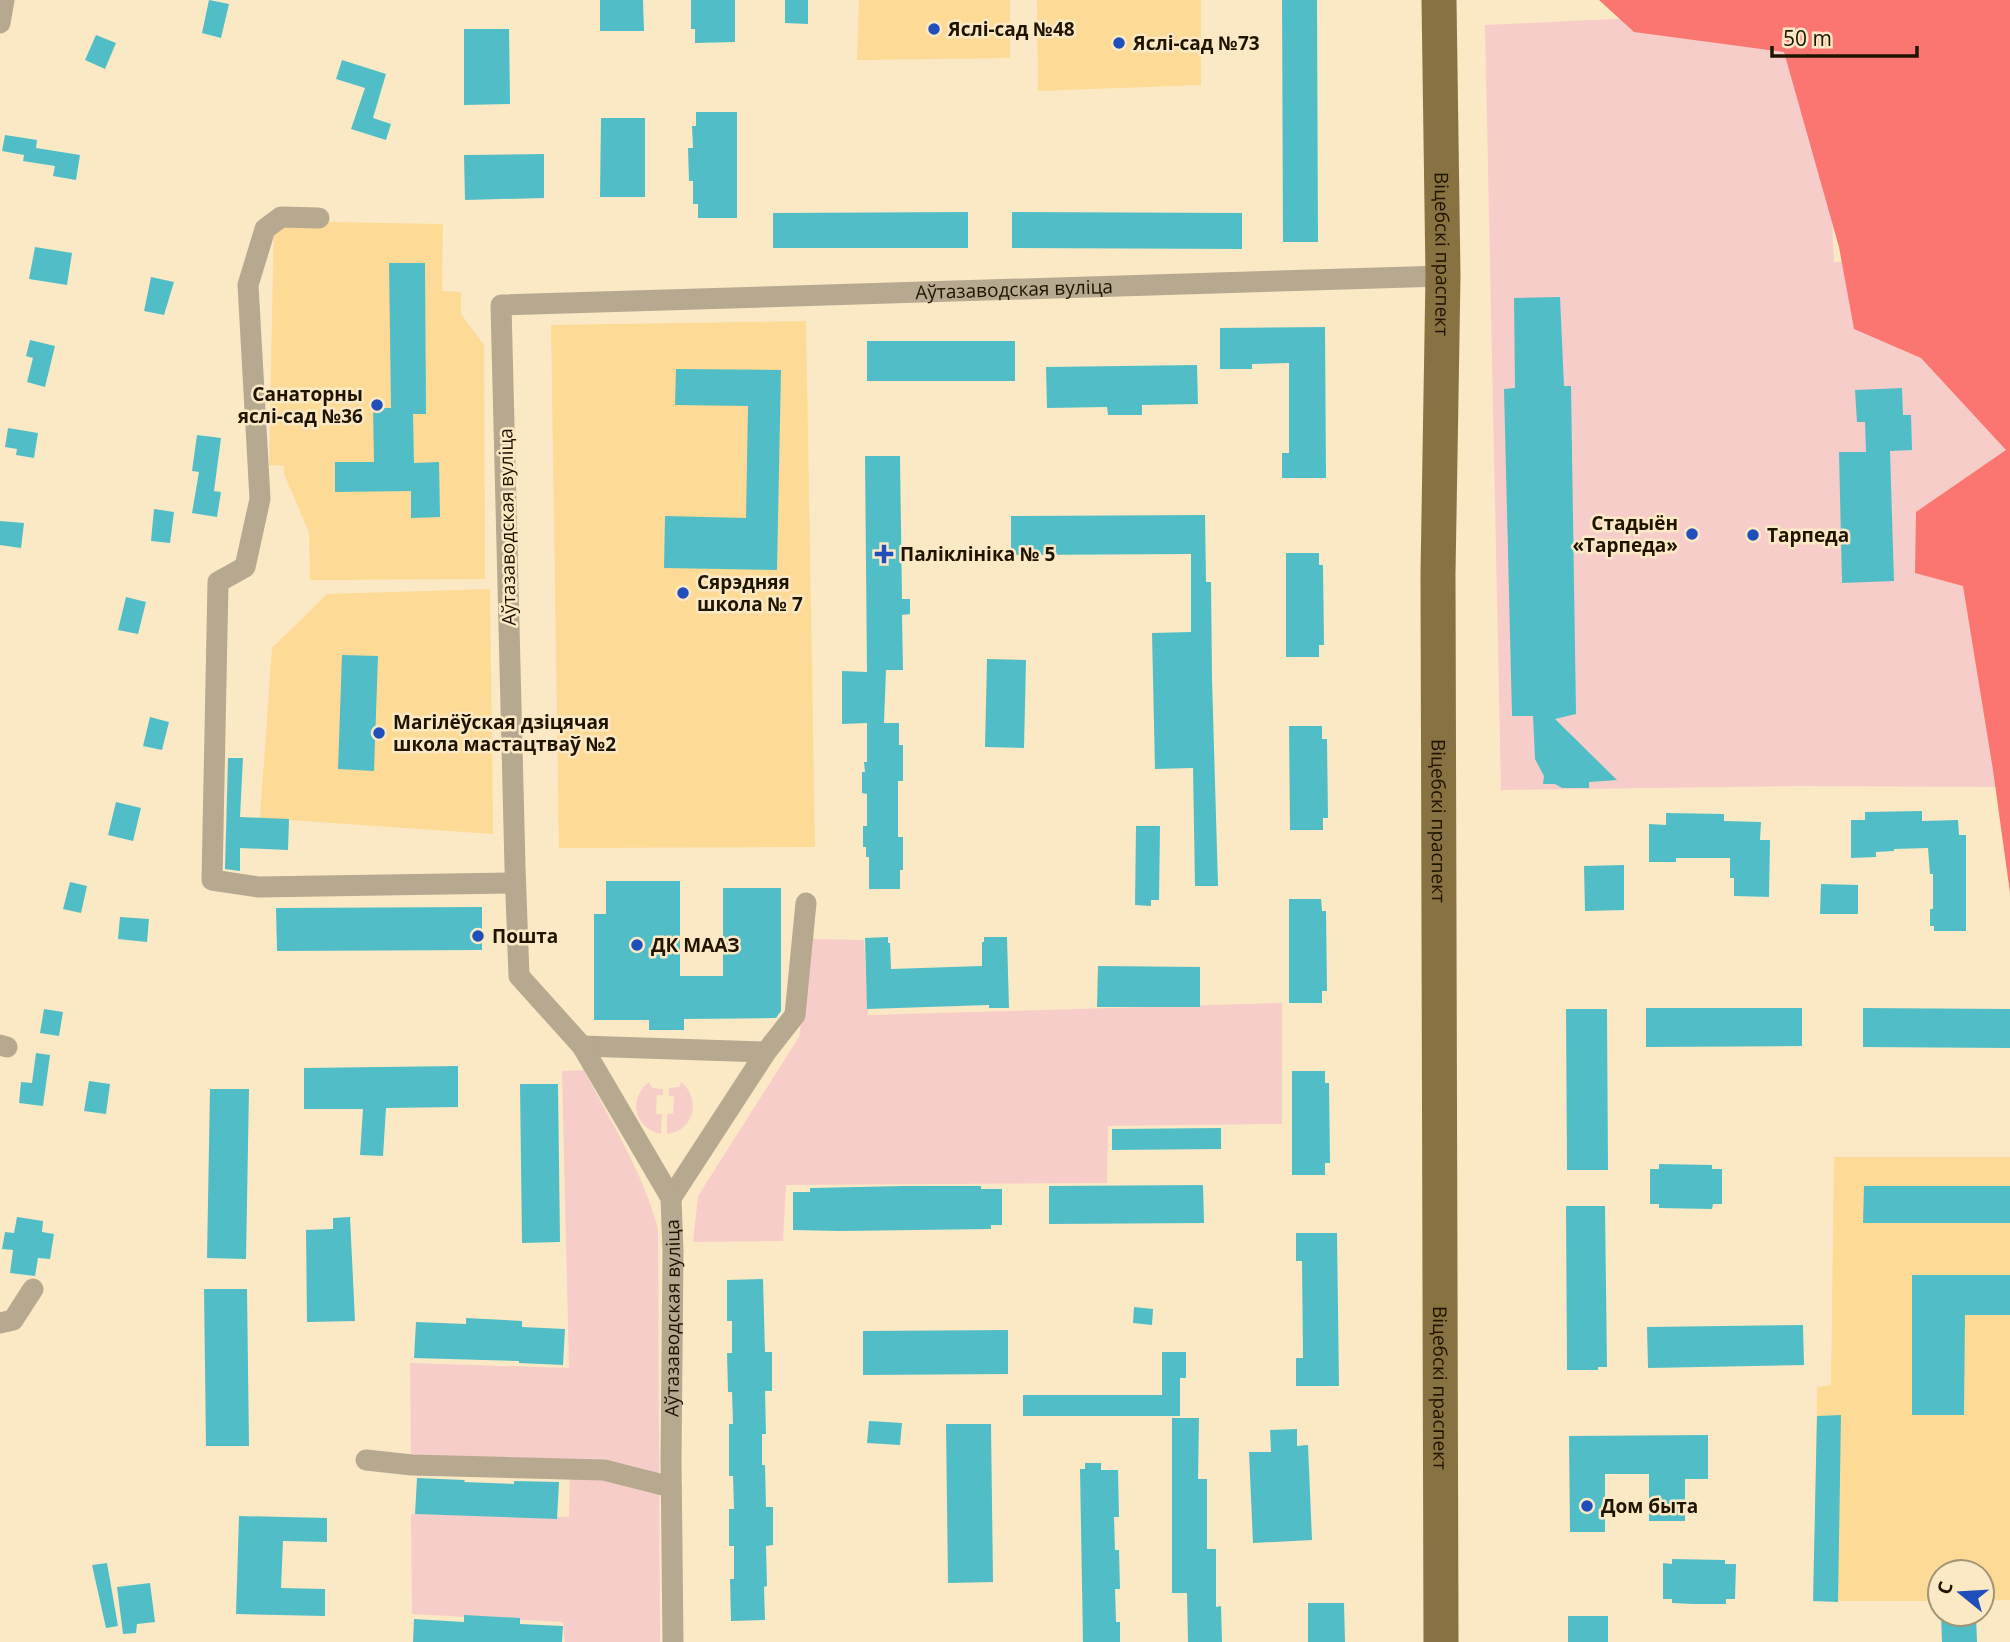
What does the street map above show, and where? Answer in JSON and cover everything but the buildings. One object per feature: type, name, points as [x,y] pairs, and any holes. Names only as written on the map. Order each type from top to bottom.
[{"type":"main road","name":"Віцебскі праспект","points":[[1439,0],[1443,276],[1438,574],[1441,1642]]},
{"type":"street","points":[[0,23],[4,0]]},
{"type":"street","points":[[319,218],[281,217],[265,229],[248,285],[260,499],[245,567],[218,582],[212,880],[258,887],[515,883]]},
{"type":"street","name":"Аўтазаводская вуліца","points":[[673,1642],[671,1198],[582,1046],[519,976],[501,304],[1443,276]]},
{"type":"street","points":[[671,1198],[766,1052],[795,1015],[806,903]]},
{"type":"street","points":[[582,1046],[766,1052]]},
{"type":"street","points":[[0,1323],[13,1320],[33,1289]]},
{"type":"street","points":[[366,1460],[412,1465],[604,1470],[671,1488]]},
{"type":"shaded area","name":"Яслі-сад №48","points":[[859,0],[1010,0],[1010,58],[857,60]]},
{"type":"shaded area","name":"Яслі-сад №73","points":[[1037,0],[1201,0],[1201,85],[1038,91]]},
{"type":"shaded area","points":[[1599,0],[2010,0],[2010,893],[1963,586],[1915,573],[1916,512],[2006,450],[1921,358],[1854,329],[1839,247],[1784,52],[1634,32]]},
{"type":"shaded area","name":"Тарпеда","points":[[1823,9],[1834,262],[2010,255],[2010,787],[1796,786],[1501,790],[1485,25]]},
{"type":"shaded area","name":"Санаторны яслі-сад №36","points":[[274,221],[443,224],[442,291],[461,292],[461,314],[484,345],[485,579],[310,580],[309,532],[284,474],[284,466],[269,465]]},
{"type":"shaded area","name":"Сярэдняя школа № 7","points":[[806,321],[815,847],[559,848],[551,325]]},
{"type":"shaded area","name":"Магілёўская дзіцячая школа мастацтваў №2","points":[[490,589],[493,834],[260,818],[272,648],[327,594]]},
{"type":"shaded area","points":[[813,939],[864,940],[868,1015],[1282,1003],[1282,1124],[1108,1126],[1107,1183],[786,1185],[783,1241],[693,1242],[698,1196],[799,1037]]},
{"type":"shaded area","points":[[584,1070],[635,1167],[658,1229],[660,1642],[565,1642],[563,1622],[412,1614],[411,1514],[569,1517],[570,1463],[411,1462],[410,1363],[569,1368],[562,1071]]},
{"type":"shaded area","points":[[649,1082],[652,1088],[663,1089],[663,1095],[657,1095],[656,1114],[662,1114],[661,1134],[645,1126],[637,1112],[638,1097]]},
{"type":"shaded area","points":[[681,1082],[691,1097],[692,1113],[684,1127],[667,1134],[667,1114],[673,1114],[674,1096],[669,1096],[669,1088],[680,1087]]},
{"type":"shaded area","points":[[1834,1157],[2010,1157],[2010,1600],[1996,1600],[1996,1558],[1926,1558],[1926,1601],[1814,1601],[1817,1387],[1831,1385]]},
{"type":"place","name":"Яслі-сад №48","points":[[934,29]]},
{"type":"place","name":"Яслі-сад №73","points":[[1119,43]]},
{"type":"place","name":"Санаторны яслі-сад №36","points":[[377,405]]},
{"type":"place","name":"Стадыён «Тарпеда»","points":[[1692,534]]},
{"type":"place","name":"Тарпеда","points":[[1753,535]]},
{"type":"place","name":"Паліклініка № 5","points":[[884,554]]},
{"type":"place","name":"Сярэдняя школа № 7","points":[[683,593]]},
{"type":"place","name":"Магілёўская дзіцячая школа мастацтваў №2","points":[[379,733]]},
{"type":"place","name":"Пошта","points":[[478,936]]},
{"type":"place","name":"ДК МААЗ","points":[[637,945]]},
{"type":"place","name":"Дом быта","points":[[1587,1506]]}]
